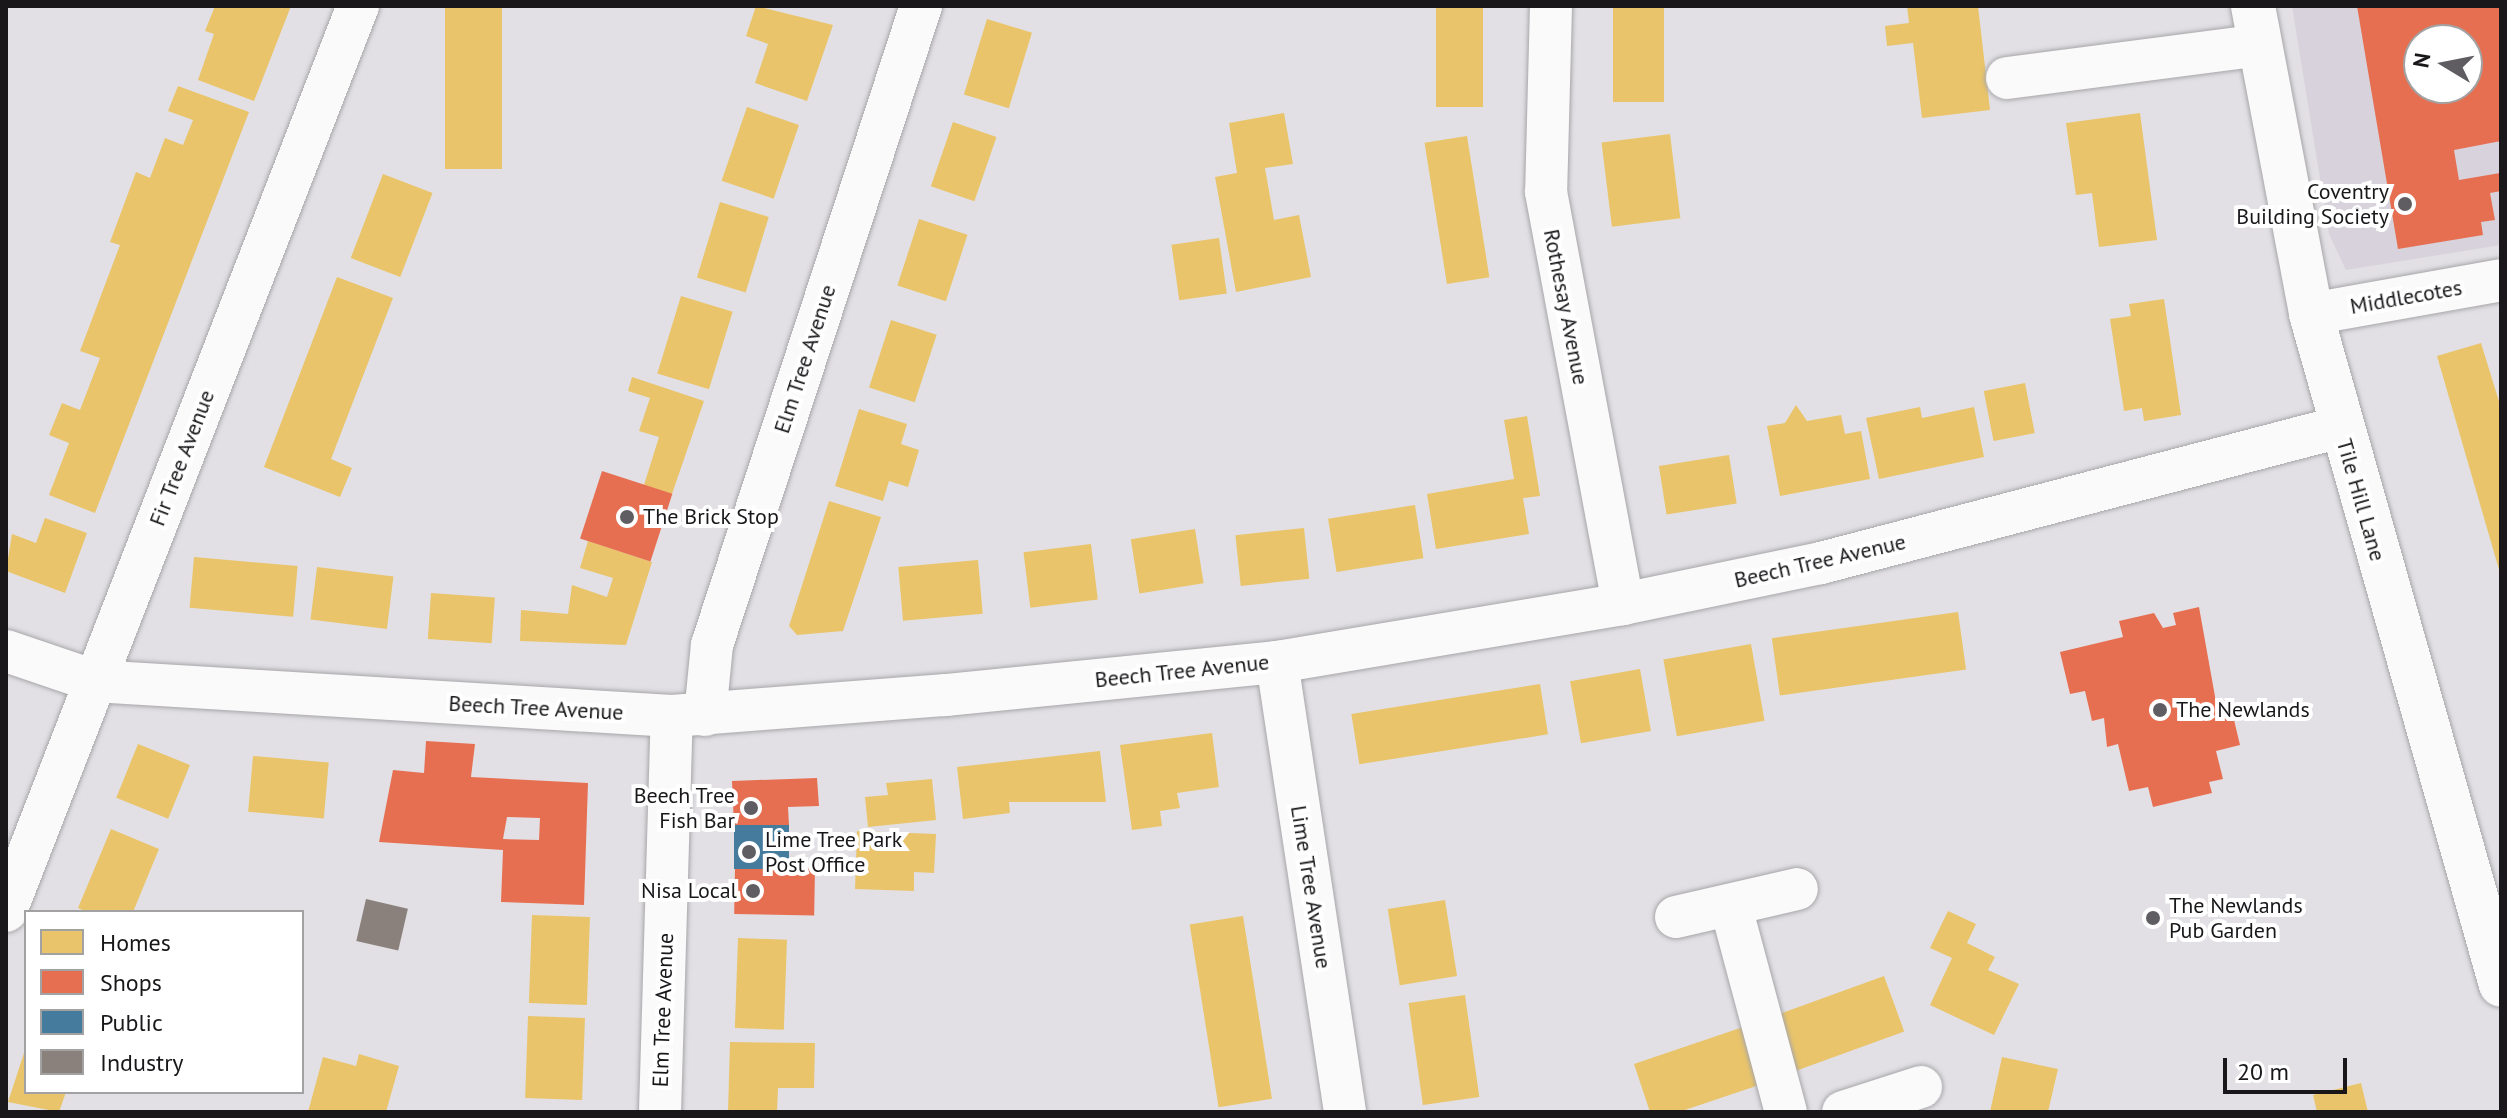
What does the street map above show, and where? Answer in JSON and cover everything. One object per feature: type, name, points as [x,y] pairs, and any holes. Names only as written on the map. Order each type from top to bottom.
[{"type":"main road","name":"Tile Hill Lane","points":[[2257,26],[2311,314],[2340,427],[2501,985]]},
{"type":"street","name":"Fir Tree Avenue","points":[[6,911],[358,6]]},
{"type":"street","name":"Elm Tree Avenue","points":[[660,1112],[688,715],[921,6]]},
{"type":"street","name":"Rothesay Avenue","points":[[1551,6],[1546,192],[1623,604]]},
{"type":"street","points":[[2007,78],[2257,26]]},
{"type":"street","name":"Middlecotes","points":[[2311,314],[2501,280]]},
{"type":"street","name":"Beech Tree Avenue","points":[[6,651],[94,681],[688,715],[1277,662],[1623,604],[1867,551],[2340,427]]},
{"type":"street","name":"Lime Tree Avenue","points":[[1277,662],[1345,1112]]},
{"type":"street","points":[[1676,917],[1731,907],[1797,889]]},
{"type":"street","points":[[1731,907],[1786,1112]]},
{"type":"street","points":[[1843,1112],[1921,1087]]},
{"type":"shaded area","points":[[2292,6],[2501,6],[2501,245],[2346,270],[2329,234]]},
{"type":"building: Homes","points":[[215,6],[291,6],[254,101],[198,80],[214,34],[205,31]]},
{"type":"building: Homes","points":[[445,6],[502,6],[502,169],[445,169]]},
{"type":"building: Homes","points":[[756,6],[833,25],[807,101],[755,83],[768,44],[746,36]]},
{"type":"building: Homes","points":[[1436,6],[1483,6],[1483,107],[1436,107]]},
{"type":"building: Homes","points":[[1613,6],[1664,6],[1664,102],[1613,102]]},
{"type":"building: Homes","points":[[1907,6],[1978,6],[1990,110],[1922,118],[1913,43],[1887,46],[1885,26],[1909,23]]},
{"type":"building: Homes","points":[[987,19],[1032,33],[1009,108],[964,95]]},
{"type":"building: Homes","points":[[178,86],[249,112],[95,513],[49,495],[69,443],[49,435],[62,403],[80,410],[100,358],[80,351],[120,245],[110,242],[136,172],[150,178],[165,138],[183,145],[193,120],[168,111]]},
{"type":"building: Homes","points":[[747,107],[799,125],[774,199],[722,181]]},
{"type":"building: Homes","points":[[1284,113],[1293,164],[1265,168],[1274,220],[1299,215],[1311,277],[1236,292],[1215,177],[1237,173],[1229,123]]},
{"type":"building: Homes","points":[[2140,113],[2157,240],[2099,247],[2092,193],[2076,195],[2066,123]]},
{"type":"building: Homes","points":[[953,122],[996,137],[974,201],[931,186]]},
{"type":"building: Homes","points":[[1670,134],[1680,218],[1612,227],[1602,142]]},
{"type":"building: Homes","points":[[1467,136],[1489,277],[1447,284],[1425,143]]},
{"type":"building: Homes","points":[[383,174],[432,193],[400,277],[351,258]]},
{"type":"building: Homes","points":[[720,202],[769,217],[746,292],[697,278]]},
{"type":"building: Homes","points":[[919,219],[968,235],[946,301],[897,286]]},
{"type":"building: Homes","points":[[1219,238],[1227,293],[1179,300],[1171,245]]},
{"type":"building: Homes","points":[[337,277],[393,298],[331,459],[352,468],[340,497],[264,467]]},
{"type":"building: Homes","points":[[681,296],[733,312],[709,389],[657,373]]},
{"type":"building: Homes","points":[[2164,299],[2181,415],[2144,421],[2142,408],[2124,411],[2110,319],[2131,316],[2129,304]]},
{"type":"building: Homes","points":[[891,320],[937,335],[915,402],[869,388]]},
{"type":"building: Homes","points":[[2481,343],[2501,408],[2500,573],[2437,356]]},
{"type":"building: Homes","points":[[632,377],[704,401],[672,494],[644,485],[659,437],[639,431],[650,398],[628,391]]},
{"type":"building: Homes","points":[[2025,383],[2035,433],[1994,441],[1984,391]]},
{"type":"building: Homes","points":[[1796,405],[1807,421],[1841,415],[1845,434],[1861,431],[1870,479],[1780,496],[1767,426],[1785,423]]},
{"type":"building: Homes","points":[[1920,407],[1922,418],[1974,407],[1984,457],[1879,479],[1866,418]]},
{"type":"building: Homes","points":[[859,409],[907,424],[901,444],[919,450],[908,487],[889,481],[883,501],[835,486]]},
{"type":"building: Homes","points":[[1527,416],[1540,496],[1523,498],[1529,534],[1436,549],[1427,494],[1514,479],[1504,420]]},
{"type":"building: Homes","points":[[1729,455],[1737,503],[1667,515],[1659,466]]},
{"type":"building: Homes","points":[[829,501],[881,517],[843,631],[797,635],[789,626]]},
{"type":"building: Homes","points":[[1415,505],[1423,558],[1337,572],[1328,519]]},
{"type":"building: Homes","points":[[45,518],[87,533],[65,593],[6,571],[12,534],[36,543]]},
{"type":"building: Homes","points":[[1304,528],[1309,579],[1241,586],[1235,535]]},
{"type":"building: Homes","points":[[1195,529],[1204,583],[1139,593],[1131,539]]},
{"type":"building: Homes","points":[[588,541],[652,562],[626,645],[520,641],[521,610],[568,614],[572,585],[607,597],[613,578],[580,568]]},
{"type":"building: Homes","points":[[1091,544],[1098,600],[1030,608],[1024,552]]},
{"type":"building: Homes","points":[[194,557],[298,566],[293,617],[190,608]]},
{"type":"building: Homes","points":[[978,560],[983,614],[903,621],[898,567]]},
{"type":"building: Homes","points":[[317,567],[393,576],[387,629],[311,620]]},
{"type":"building: Homes","points":[[431,593],[495,597],[492,643],[428,639]]},
{"type":"building: Homes","points":[[1958,612],[1966,669],[1780,696],[1772,638]]},
{"type":"building: Homes","points":[[1751,644],[1765,721],[1677,736],[1663,659]]},
{"type":"building: Homes","points":[[1640,669],[1651,731],[1581,743],[1570,681]]},
{"type":"building: Homes","points":[[1540,684],[1548,734],[1359,764],[1351,714]]},
{"type":"building: Homes","points":[[1212,733],[1219,787],[1177,793],[1180,808],[1160,811],[1162,826],[1132,830],[1120,745]]},
{"type":"building: Homes","points":[[138,744],[190,765],[168,819],[116,798]]},
{"type":"building: Homes","points":[[1100,751],[1106,802],[1009,802],[1010,813],[963,819],[957,767]]},
{"type":"building: Homes","points":[[253,756],[329,763],[324,818],[248,812]]},
{"type":"building: Homes","points":[[932,779],[936,820],[868,827],[865,797],[888,795],[886,783]]},
{"type":"building: Homes","points":[[111,829],[159,849],[134,910],[78,908]]},
{"type":"building: Homes","points":[[857,831],[936,834],[934,873],[914,872],[914,891],[855,889]]},
{"type":"building: Homes","points":[[1445,900],[1457,976],[1400,985],[1388,909]]},
{"type":"building: Homes","points":[[1948,911],[1976,924],[1967,943],[1995,957],[1988,970],[2019,984],[1994,1035],[1930,1005],[1952,958],[1930,948]]},
{"type":"building: Homes","points":[[532,915],[590,917],[587,1005],[529,1003]]},
{"type":"building: Homes","points":[[1243,916],[1272,1099],[1219,1107],[1190,924]]},
{"type":"building: Homes","points":[[738,938],[787,940],[784,1030],[735,1028]]},
{"type":"building: Homes","points":[[1884,976],[1904,1031],[1786,1075],[1766,1019]]},
{"type":"building: Homes","points":[[1465,995],[1479,1097],[1423,1105],[1409,1003]]},
{"type":"building: Homes","points":[[528,1016],[585,1018],[582,1100],[525,1098]]},
{"type":"building: Homes","points":[[1752,1024],[1771,1081],[1679,1112],[1650,1112],[1634,1064]]},
{"type":"building: Homes","points":[[730,1042],[815,1043],[814,1088],[778,1088],[777,1112],[728,1112]]},
{"type":"building: Homes","points":[[24,1053],[24,1094],[65,1094],[59,1112],[8,1102]]},
{"type":"building: Homes","points":[[359,1054],[399,1066],[386,1112],[308,1112],[323,1057],[356,1066]]},
{"type":"building: Homes","points":[[2002,1057],[2058,1069],[2048,1112],[1990,1112]]},
{"type":"building: Homes","points":[[2361,1083],[2368,1112],[2317,1112],[2313,1095]]},
{"type":"building: Shops","points":[[2357,6],[2501,6],[2501,141],[2454,150],[2459,180],[2500,173],[2501,191],[2490,193],[2495,220],[2481,222],[2483,235],[2398,249]]},
{"type":"building: Shops","name":"The Brick Stop","points":[[602,471],[672,494],[650,561],[580,539]]},
{"type":"building: Shops","name":"The Newlands","points":[[2199,607],[2216,702],[2229,699],[2240,745],[2216,751],[2223,779],[2209,782],[2212,793],[2153,807],[2148,787],[2129,791],[2118,744],[2107,747],[2104,718],[2092,721],[2085,691],[2070,694],[2060,652],[2123,637],[2119,621],[2154,613],[2163,628],[2176,625],[2173,613]]},
{"type":"building: Shops","points":[[426,741],[475,744],[471,777],[588,783],[584,905],[501,902],[503,850],[379,842],[393,770],[424,773]],"holes":[[[507,817],[540,818],[539,840],[503,839]]]},
{"type":"building: Shops","points":[[817,778],[819,806],[788,807],[789,825],[734,827],[732,781]]},
{"type":"building: Shops","points":[[735,867],[815,868],[814,915],[734,914]]},
{"type":"building: Public","points":[[734,825],[789,825],[789,869],[734,869]]},
{"type":"building: Industry","points":[[366,899],[408,909],[398,951],[356,941]]},
{"type":"place","name":"Coventry Building Society","points":[[2405,204]]},
{"type":"place","name":"The Brick Stop","points":[[627,517]]},
{"type":"place","name":"The Newlands","points":[[2160,710]]},
{"type":"place","name":"Beech Tree Fish Bar","points":[[751,808]]},
{"type":"place","name":"Lime Tree Park Post Office","points":[[749,852]]},
{"type":"place","name":"Nisa Local","points":[[753,891]]},
{"type":"place","name":"The Newlands Pub Garden","points":[[2153,918]]}]
